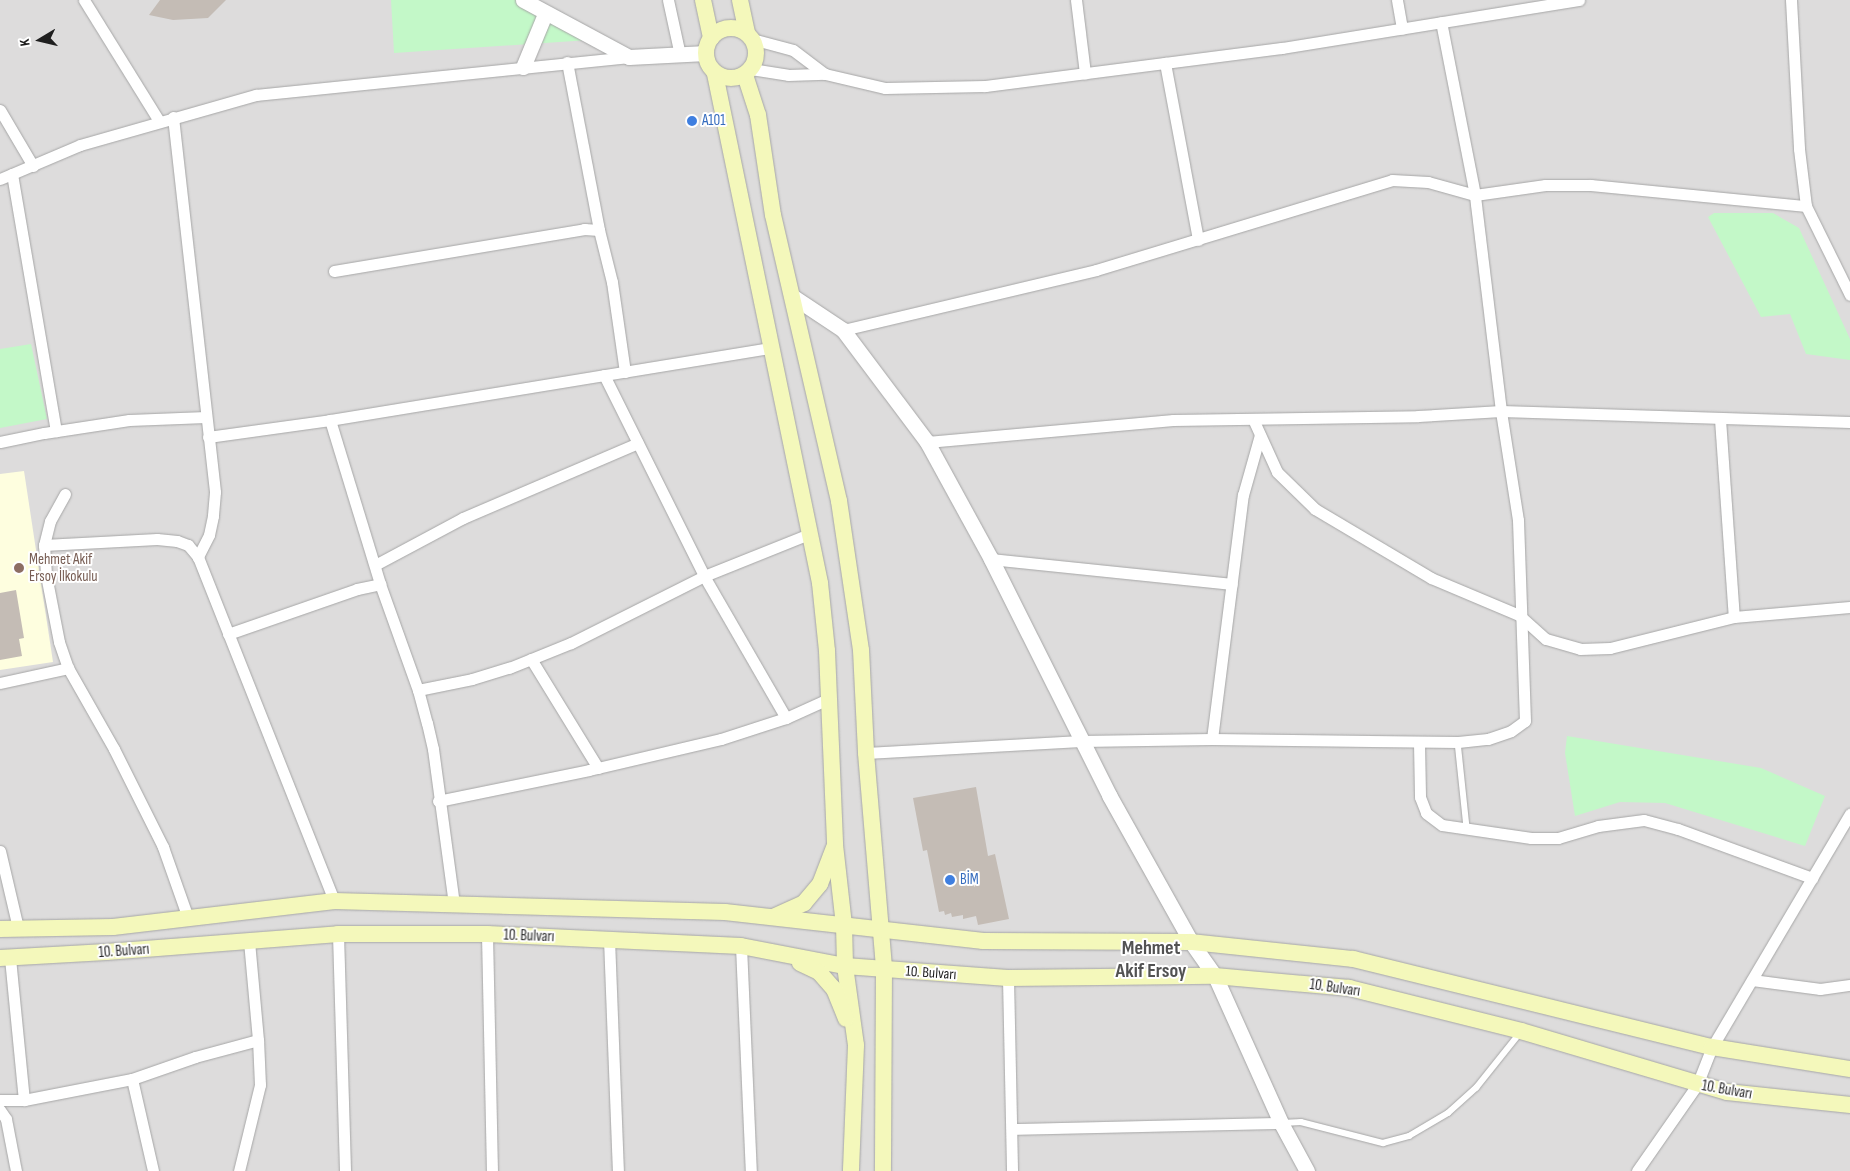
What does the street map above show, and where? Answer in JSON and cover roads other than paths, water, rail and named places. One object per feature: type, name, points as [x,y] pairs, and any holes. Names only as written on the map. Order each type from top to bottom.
[{"type":"main road","points":[[703,0],[710,68],[715,74],[820,584],[830,698],[835,845],[844,925],[845,966],[856,1045],[851,1171]]},
{"type":"main road","points":[[740,0],[749,36],[756,54],[748,72],[758,116],[773,214],[839,502],[861,650],[866,753],[884,969],[883,1171]]},
{"type":"main road","points":[[708,45],[717,32],[732,28],[749,36]]},
{"type":"main road","points":[[715,74],[730,79],[748,72]]},
{"type":"main road","points":[[772,917],[804,903],[820,884],[835,845]]},
{"type":"main road","name":"10. Bulvarı","points":[[0,929],[113,927],[334,901],[725,912],[881,928],[982,941],[1191,942],[1353,959],[1712,1046],[1850,1069]]},
{"type":"main road","name":"10. Bulvarı","points":[[5,958],[338,934],[487,934],[741,946],[773,950],[845,966],[1008,978],[1215,976],[1349,988],[1521,1031],[1697,1085],[1727,1092],[1850,1105]]},
{"type":"main road","points":[[773,950],[818,972],[824,978],[834,990],[856,1045]]},
{"type":"street","points":[[84,0],[159,122]]},
{"type":"street","points":[[523,0],[545,14],[630,57]]},
{"type":"street","points":[[668,0],[680,55]]},
{"type":"street","points":[[1076,0],[1085,73]]},
{"type":"street","points":[[1397,0],[1402,29]]},
{"type":"street","points":[[748,72],[788,75],[825,74],[885,88],[985,86],[1282,48],[1579,0]]},
{"type":"street","points":[[1791,0],[1799,149],[1806,206],[1850,295]]},
{"type":"street","points":[[523,67],[545,14]]},
{"type":"street","points":[[866,753],[1082,741],[1212,739],[1458,742],[1488,740],[1512,731],[1525,721],[1518,520],[1501,411],[1475,195],[1441,22]]},
{"type":"street","points":[[749,36],[793,50],[825,74]]},
{"type":"street","points":[[0,180],[80,145],[173,117],[256,95],[567,62],[680,55],[708,45]]},
{"type":"street","points":[[567,62],[599,230],[612,282],[625,372]]},
{"type":"street","points":[[1165,63],[1198,240]]},
{"type":"street","points":[[0,110],[32,166]]},
{"type":"street","points":[[173,117],[215,492],[209,535],[198,557]]},
{"type":"street","points":[[12,174],[56,431]]},
{"type":"street","points":[[843,330],[1096,270],[1198,240],[1326,198],[1392,180],[1428,182],[1475,195],[1545,184],[1591,186],[1806,206]]},
{"type":"street","points":[[334,271],[584,228],[599,230]]},
{"type":"street","points":[[792,296],[843,330],[927,442],[991,558],[1109,795],[1191,942],[1215,976],[1281,1123],[1307,1171]]},
{"type":"street","points":[[208,437],[330,420],[770,348]]},
{"type":"street","points":[[604,376],[704,576],[786,718]]},
{"type":"street","points":[[927,442],[1173,420],[1418,416],[1501,411],[1850,422]]},
{"type":"street","points":[[0,442],[129,420],[206,417]]},
{"type":"street","points":[[1720,418],[1734,617]]},
{"type":"street","points":[[1253,419],[1277,472],[1315,510],[1431,578],[1522,617],[1546,639],[1580,649],[1610,648],[1734,617],[1850,607]]},
{"type":"street","points":[[330,420],[380,584],[418,690],[432,749],[454,905]]},
{"type":"street","points":[[1212,739],[1243,495],[1260,435]]},
{"type":"street","points":[[375,565],[463,518],[638,443]]},
{"type":"street","points":[[65,494],[50,521],[44,545],[46,575],[59,642],[68,668],[114,749],[163,847],[188,918]]},
{"type":"street","points":[[418,690],[472,679],[531,658],[571,642],[704,576],[809,534]]},
{"type":"street","points":[[44,545],[157,539],[178,541],[188,545],[198,557],[334,901]]},
{"type":"street","points":[[991,558],[1232,584]]},
{"type":"street","points":[[228,634],[357,589],[380,584]]},
{"type":"street","points":[[531,658],[598,768]]},
{"type":"street","points":[[0,683],[68,668]]},
{"type":"street","points":[[438,801],[598,768],[722,738],[786,718],[830,698]]},
{"type":"street","points":[[1419,743],[1420,797],[1426,813],[1442,825],[1531,838],[1558,838],[1598,826],[1644,820],[1678,829],[1812,878]]},
{"type":"street","points":[[1637,1171],[1697,1085],[1712,1046],[1850,814]]},
{"type":"street","points":[[0,852],[18,928]]},
{"type":"street","points":[[338,934],[345,1171]]},
{"type":"street","points":[[487,934],[492,1171]]},
{"type":"street","points":[[609,939],[618,1171]]},
{"type":"street","points":[[240,1171],[260,1085],[249,941]]},
{"type":"street","points":[[741,946],[751,1171]]},
{"type":"street","points":[[5,958],[24,1100]]},
{"type":"street","points":[[1008,978],[1012,1171]]},
{"type":"street","points":[[1752,980],[1820,989],[1850,986]]},
{"type":"street","points":[[0,1100],[24,1100],[132,1079],[196,1057],[258,1040]]},
{"type":"street","points":[[132,1079],[153,1171]]},
{"type":"street","points":[[0,1110],[6,1119],[16,1171]]},
{"type":"street","points":[[1012,1129],[1281,1123]]},
{"type":"lane","points":[[1458,742],[1467,828]]},
{"type":"lane","points":[[1281,1123],[1301,1122],[1383,1143],[1409,1136],[1448,1113],[1476,1088],[1521,1031]]},
{"type":"place","name":"A101","points":[[692,121]]},
{"type":"place","name":"Mehmet Akif Ersoy İlkokulu","points":[[19,568]]},
{"type":"place","name":"BİM","points":[[950,880]]},
{"type":"district","name":"Mehmet Akif Ersoy","points":[[1151,960]]}]
